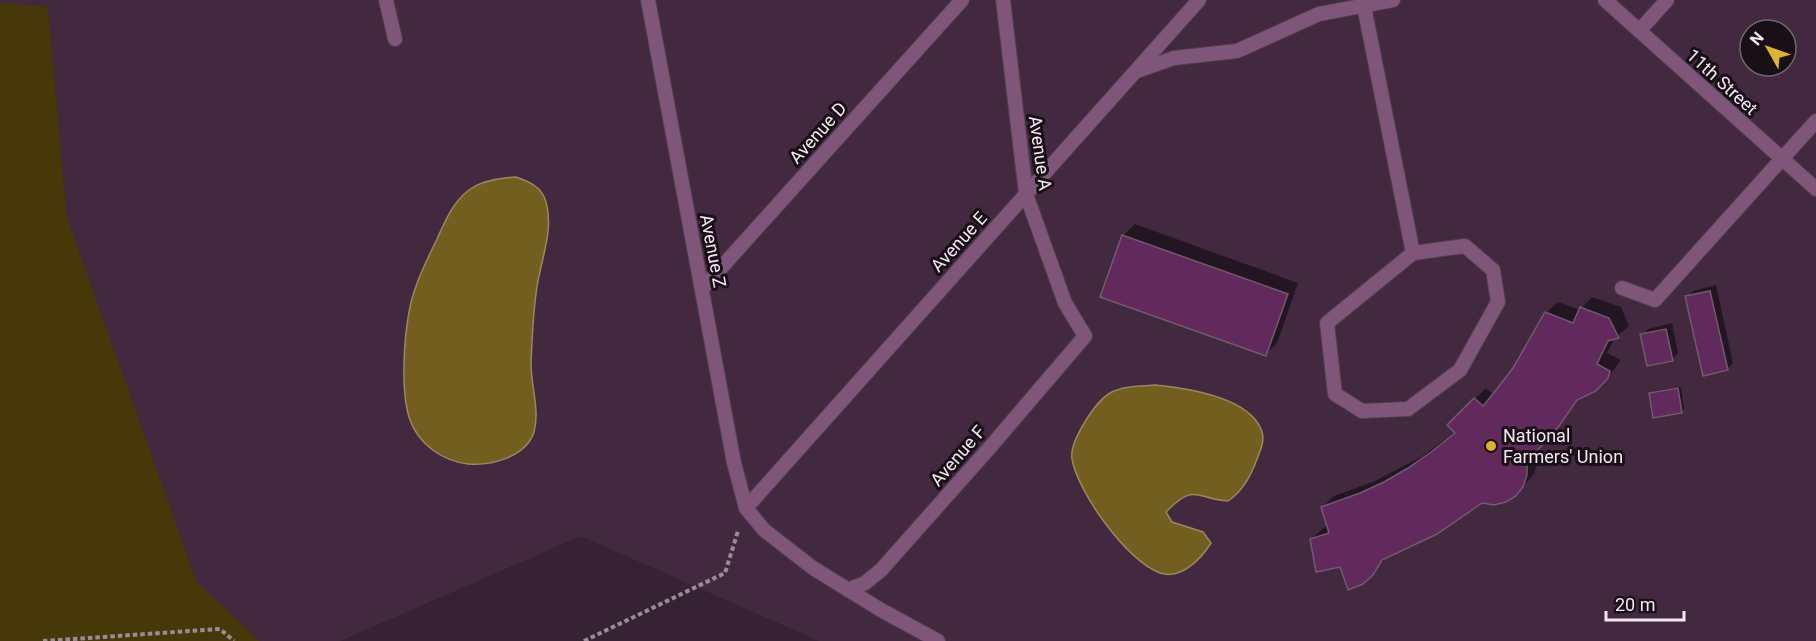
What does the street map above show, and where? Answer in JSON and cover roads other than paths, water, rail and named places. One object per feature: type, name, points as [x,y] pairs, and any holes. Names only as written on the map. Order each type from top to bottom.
[{"type":"lane","points":[[386,0],[395,39]]},
{"type":"lane","name":"Avenue Z","points":[[648,0],[734,463],[746,508]]},
{"type":"lane","name":"Avenue D","points":[[702,289],[962,0]]},
{"type":"lane","name":"Avenue A","points":[[1004,0],[1026,194],[1065,303],[1085,336]]},
{"type":"lane","name":"Avenue E","points":[[746,508],[1199,0]]},
{"type":"lane","points":[[1135,72],[1174,58],[1237,51],[1319,14],[1393,0]]},
{"type":"lane","name":"11th Street","points":[[1605,0],[1816,189]]},
{"type":"lane","points":[[1639,32],[1667,0]]},
{"type":"lane","points":[[1364,6],[1413,253]]},
{"type":"lane","points":[[1622,288],[1655,300],[1816,121]]},
{"type":"lane","points":[[1465,246],[1493,270],[1498,302],[1460,370],[1408,409],[1362,411],[1335,394],[1327,323],[1413,253],[1465,246]]},
{"type":"lane","name":"Avenue F","points":[[848,590],[865,583],[881,570],[992,446],[1085,336]]},
{"type":"lane","points":[[746,508],[764,530],[813,568],[938,641]]},
{"type":"place","name":"National Farmers' Union","points":[[1491,446]]}]
